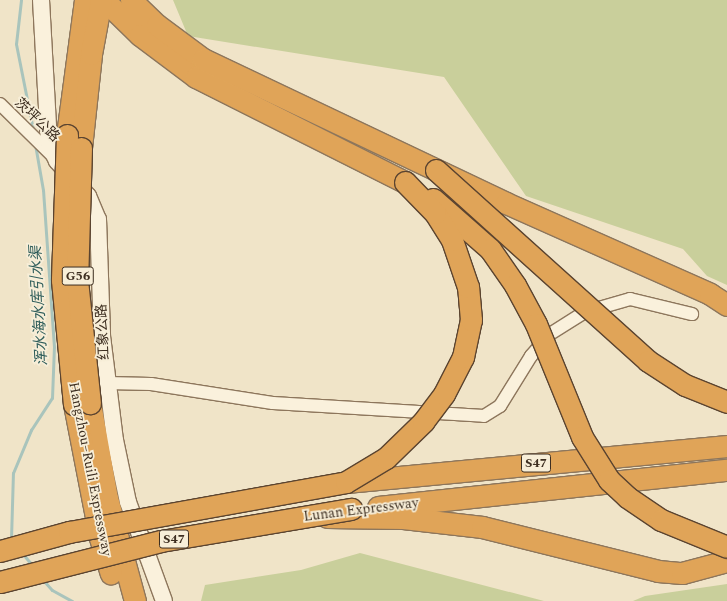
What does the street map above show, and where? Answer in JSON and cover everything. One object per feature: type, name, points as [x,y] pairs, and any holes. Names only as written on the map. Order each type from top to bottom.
[{"type":"highway","name":"Hangzhou–Ruili Expressway","points":[[85,0],[74,141],[82,404],[100,538],[120,601]]},
{"type":"highway","name":"Hangzhou–Ruili Expressway","points":[[74,141],[101,0]]},
{"type":"highway","points":[[104,0],[140,35],[405,182],[439,202],[467,226],[490,249],[515,284],[536,324],[582,437],[609,480],[627,497],[661,520],[727,546]]},
{"type":"highway","points":[[131,0],[199,68],[436,170],[506,203],[710,294],[727,305]]},
{"type":"highway","points":[[436,170],[648,361],[685,385],[727,402]]},
{"type":"highway","points":[[346,482],[386,458],[423,422],[451,382],[470,331],[470,304],[458,255],[435,213],[405,182]]},
{"type":"highway","name":"Hangzhou–Ruili Expressway","points":[[82,404],[134,601]]},
{"type":"highway","name":"Lunan Expressway","points":[[0,551],[69,532],[346,482],[727,446]]},
{"type":"highway","name":"Lunan Expressway","points":[[0,582],[161,541],[351,509],[727,470]]},
{"type":"highway","points":[[310,516],[403,518],[482,527],[658,571],[682,573],[727,561]]},
{"type":"main road","name":"红象公路","points":[[42,0],[48,136],[54,156],[88,196],[98,219],[107,383],[125,489],[164,601]]},
{"type":"street","name":"茨坪公路","points":[[0,104],[40,146],[54,156]]},
{"type":"street","points":[[107,383],[151,384],[273,403],[484,416],[500,406],[531,356],[550,334],[585,312],[630,300],[692,314]]},
{"type":"green space","points":[[173,0],[727,0],[727,285],[707,276],[683,249],[526,196],[444,77],[188,36]]},
{"type":"green space","points":[[360,553],[544,601],[201,601],[205,585],[301,570]]},
{"type":"green space","points":[[727,584],[727,601],[633,601],[645,596]]},
{"type":"waterway","name":"浑水海水库引水渠","points":[[21,0],[16,44],[33,130]]},
{"type":"waterway","name":"浑水海水库引水渠","points":[[11,539],[13,473],[31,430],[52,398],[54,347],[43,190],[35,144]]},
{"type":"waterway","name":"浑水海水库引水渠","points":[[22,553],[33,566]]},
{"type":"waterway","name":"浑水海水库引水渠","points":[[43,580],[52,590],[72,601]]}]
